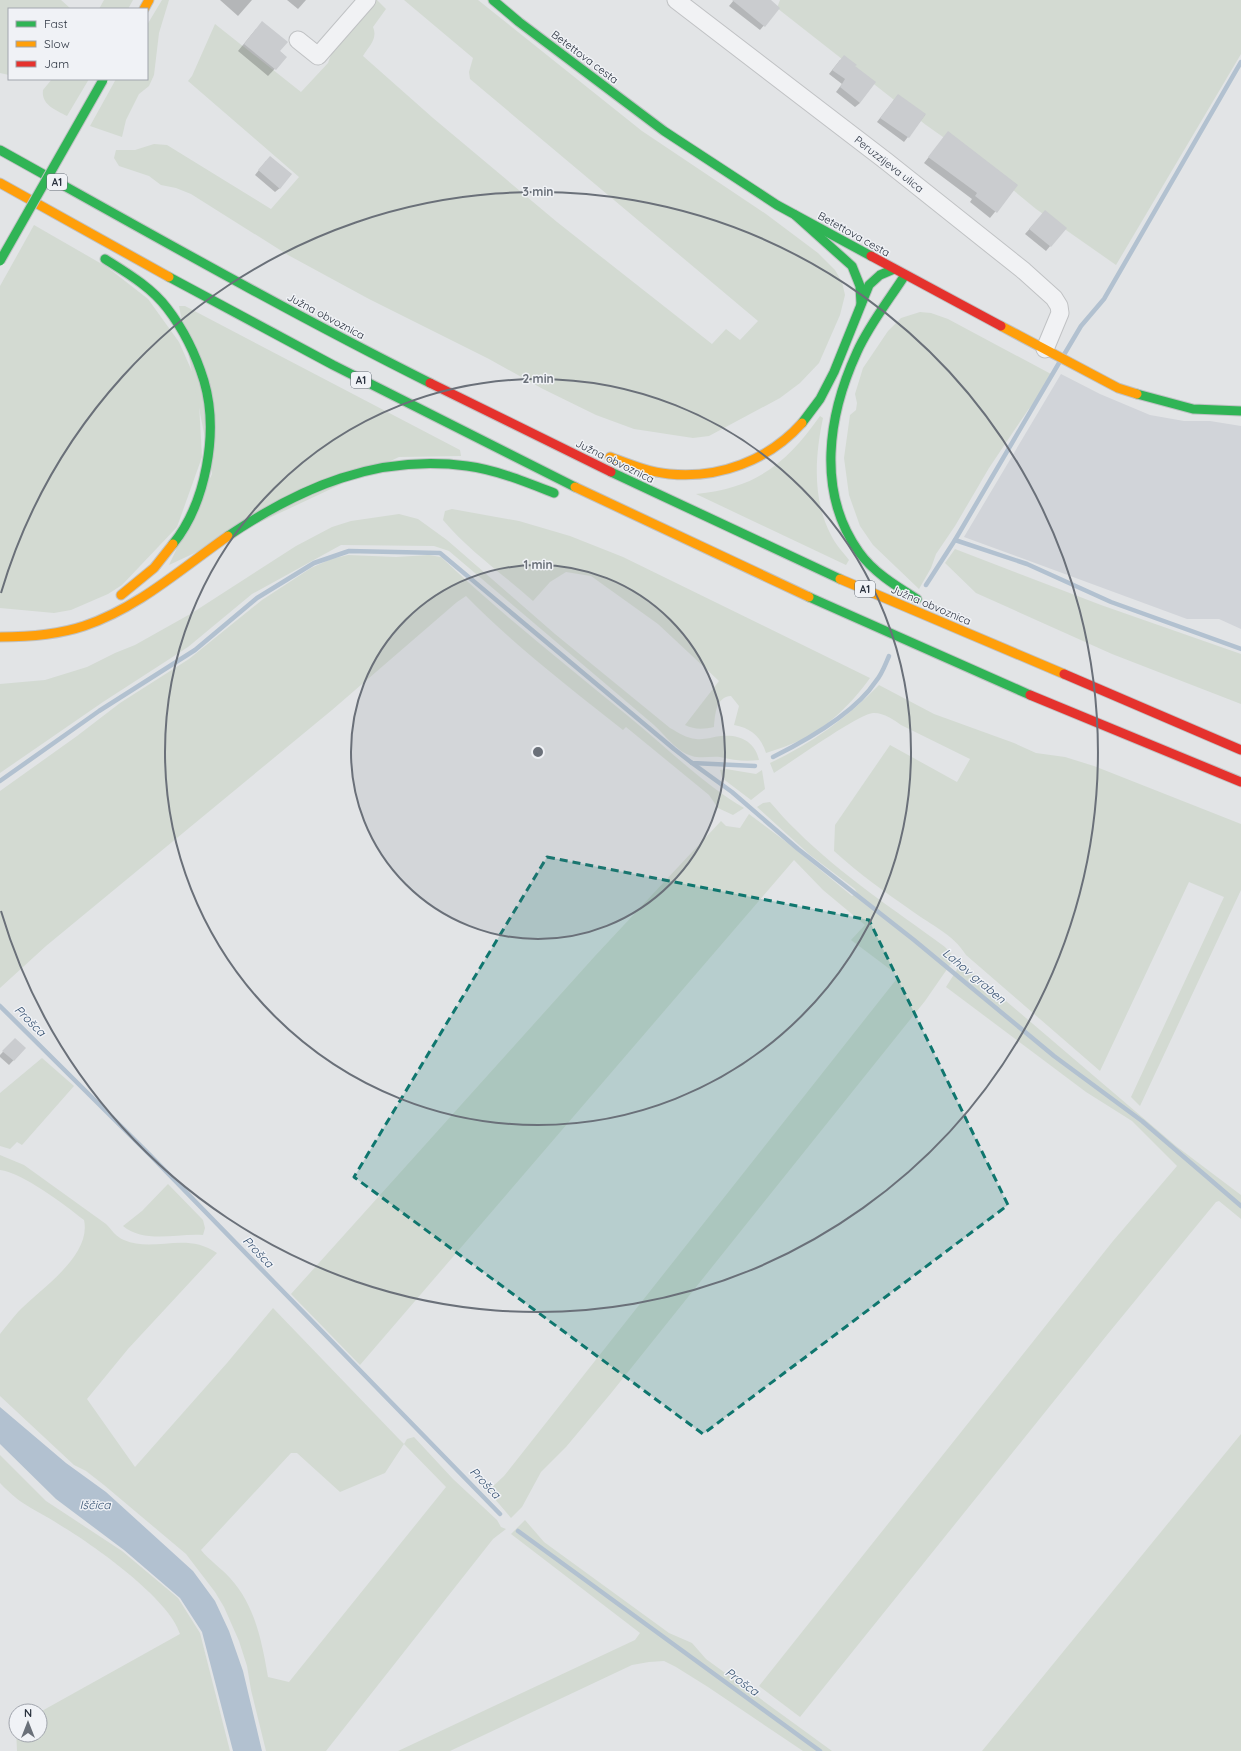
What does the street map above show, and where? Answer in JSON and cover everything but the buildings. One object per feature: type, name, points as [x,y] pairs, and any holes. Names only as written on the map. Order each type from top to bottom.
[{"type":"main road","name":"Betettova cesta","points":[[493,0],[519,22],[664,132],[713,165],[795,216],[1118,388],[1160,403],[1190,409],[1227,412],[1241,411]]},
{"type":"main road","points":[[0,261],[103,80]]},
{"type":"main road","name":"Južna obvoznica","points":[[0,150],[256,292],[508,422],[653,493],[801,562],[1241,750]]},
{"type":"main road","name":"A1","points":[[0,183],[83,231],[318,358],[643,521],[794,591],[1001,683],[1156,749],[1241,782]]},
{"type":"main road","points":[[795,216],[852,266],[860,286],[861,304]]},
{"type":"main road","points":[[83,231],[89,244]]},
{"type":"main road","points":[[98,254],[145,286],[167,308],[177,322],[194,354],[205,382],[211,430],[211,445],[205,476],[194,508],[182,532],[157,566],[132,588],[112,600]]},
{"type":"main road","points":[[601,453],[629,466],[645,471],[692,476],[720,472],[760,457],[792,433],[820,400],[835,370],[869,285],[875,278],[894,269]]},
{"type":"main road","points":[[905,275],[857,352],[846,377],[832,430],[828,464],[830,482],[837,511],[854,545],[872,566],[887,580],[904,592],[928,604]]},
{"type":"main road","points":[[508,422],[552,433]]},
{"type":"main road","points":[[0,636],[19,637],[60,632],[108,616],[151,591],[271,507],[318,484],[367,468],[413,463],[458,465],[498,472],[539,486],[560,496]]},
{"type":"main road","points":[[616,517],[643,521]]},
{"type":"main road","points":[[1169,708],[1227,744]]},
{"type":"street","name":"Peruzzijeva ulica","points":[[676,0],[886,161],[1024,271],[1054,298],[1060,313],[1049,352]]},
{"type":"street","points":[[298,40],[318,56],[363,1]]},
{"type":"highlighted area","points":[[547,857],[869,920],[1008,1205],[703,1434],[354,1177]]},
{"type":"shaded area","points":[[0,0],[61,0],[70,8],[8,8],[8,75],[0,73]]},
{"type":"shaded area","points":[[104,0],[133,0],[129,8],[100,8]]},
{"type":"shaded area","points":[[162,0],[169,0],[159,33],[154,75],[149,86],[139,94],[126,120],[122,137],[90,126],[115,80],[148,80],[148,23]]},
{"type":"shaded area","points":[[373,0],[377,0],[386,9],[373,27],[374,39],[363,56],[433,118],[557,222],[712,344],[726,329],[740,340],[758,321],[470,79],[469,72],[473,58],[404,0],[478,0],[642,131],[766,214],[818,253],[835,270],[842,282],[845,295],[840,315],[819,363],[800,383],[780,398],[709,436],[693,438],[634,429],[596,415],[543,389],[489,359],[369,299],[288,255],[191,194],[176,188],[161,185],[149,176],[119,166],[114,158],[116,150],[135,150],[154,144],[167,145],[271,209],[299,177],[188,81],[192,76],[215,24],[301,92],[328,63],[337,38]]},
{"type":"shaded area","points":[[780,0],[1241,0],[1241,54],[1116,265],[1036,209],[984,166],[926,125],[777,8]]},
{"type":"shaded area","points":[[51,80],[88,80],[67,116],[54,109],[44,100],[43,90]]},
{"type":"shaded area","points":[[34,225],[107,267],[148,299],[179,342],[198,385],[202,457],[177,527],[122,585],[108,594],[71,610],[54,613],[0,608],[0,286]]},
{"type":"shaded area","points":[[179,306],[185,306],[460,450],[461,456],[399,457],[169,565],[212,474]]},
{"type":"shaded area","points":[[920,312],[931,313],[948,319],[1051,374],[1042,394],[1028,410],[989,468],[955,526],[936,554],[931,568],[919,589],[873,545],[860,526],[849,495],[844,458],[850,415],[856,410],[857,403],[855,394],[863,368],[888,331],[901,318]]},
{"type":"shaded area","points":[[1061,374],[1100,394],[1150,415],[1184,421],[1210,421],[1241,426],[1241,629],[1219,619],[1187,619],[964,537]]},
{"type":"shaded area","points":[[820,416],[823,418],[818,447],[818,492],[825,521],[831,535],[849,560],[846,565],[696,494],[736,486],[768,471],[795,448]]},
{"type":"shaded area","points":[[452,509],[519,521],[570,536],[623,557],[870,678],[848,705],[821,728],[801,740],[766,753],[761,742],[754,734],[745,728],[734,725],[739,706],[731,696],[722,699],[719,703],[714,727],[700,729],[689,727],[685,725],[719,681],[658,624],[591,576],[566,572],[550,582],[533,601],[475,552],[443,520],[445,511]]},
{"type":"shaded area","points":[[399,514],[418,519],[447,540],[555,634],[670,728],[696,739],[721,736],[734,736],[740,738],[745,740],[754,748],[759,760],[744,761],[720,757],[699,757],[692,756],[681,751],[654,725],[449,551],[434,546],[341,545],[252,594],[188,647],[103,702],[0,773],[0,684],[45,680],[87,667],[135,645],[192,613],[296,546],[332,527],[351,521]]},
{"type":"shaded area","points":[[955,549],[1101,605],[1241,654],[1241,704],[1112,654],[976,593],[945,563]]},
{"type":"shaded area","points":[[348,555],[396,557],[429,555],[441,557],[509,618],[684,764],[744,808],[733,815],[718,808],[709,795],[626,727],[623,730],[542,665],[503,632],[466,596],[457,602],[332,710],[46,946],[0,988],[0,791],[120,703],[189,659],[262,600],[311,568],[331,559]]},
{"type":"shaded area","points":[[879,685],[934,714],[1014,743],[1036,753],[1065,757],[1094,766],[1241,824],[1241,890],[1140,1106],[1131,1097],[1224,897],[1189,882],[1100,1071],[966,955],[955,941],[882,889],[834,851],[835,825],[890,745],[957,782],[970,759],[888,717],[873,713],[866,715],[840,729],[774,773],[770,763],[800,747],[842,719]]},
{"type":"shaded area","points":[[726,769],[756,774],[762,770],[765,789],[751,800],[722,778],[720,770]]},
{"type":"shaded area","points":[[770,802],[793,828],[850,877],[945,947],[952,955],[952,962],[925,1001],[612,1392],[566,1447],[541,1472],[522,1507],[511,1518],[488,1491],[504,1476],[899,976],[851,940],[865,925],[823,890],[794,860],[360,1365],[291,1294],[595,956],[721,821],[726,826],[740,828],[749,814],[789,844],[852,896],[857,893],[855,889],[810,855],[757,807],[763,803]]},
{"type":"shaded area","points":[[965,966],[1176,1146],[1241,1195],[1241,1219],[1219,1201],[1216,1202],[1107,1335],[800,1717],[759,1686],[1113,1241],[1177,1166],[1132,1121],[1086,1092],[946,987],[958,968]]},
{"type":"shaded area","points":[[42,1058],[74,1086],[22,1145],[17,1142],[10,1149],[0,1146],[0,1093]]},
{"type":"shaded area","points":[[0,1155],[24,1165],[106,1224],[121,1239],[135,1243],[147,1244],[194,1244],[205,1247],[217,1253],[128,1349],[87,1399],[135,1467],[227,1363],[273,1308],[404,1444],[407,1439],[414,1437],[453,1479],[497,1520],[501,1527],[506,1529],[493,1539],[326,1751],[266,1751],[251,1690],[247,1666],[239,1641],[224,1607],[215,1592],[186,1554],[104,1485],[86,1471],[74,1465],[0,1396],[0,1334],[18,1312],[51,1282],[72,1259],[80,1246],[84,1233],[84,1220],[44,1190],[9,1172],[0,1170]],"holes":[[[404,1444],[446,1487],[289,1682],[268,1677],[260,1637],[246,1600],[230,1578],[201,1550],[291,1453],[297,1453],[340,1492],[385,1473]]]},
{"type":"shaded area","points":[[168,1184],[203,1220],[205,1228],[203,1235],[141,1235],[123,1226],[142,1211]]},
{"type":"shaded area","points":[[1241,1434],[1241,1751],[982,1751]]},
{"type":"shaded area","points":[[0,1455],[46,1501],[122,1551],[178,1598],[200,1633],[230,1751],[17,1751],[16,1743],[48,1743],[48,1708],[180,1634],[173,1620],[162,1605],[146,1589],[91,1545],[20,1501],[0,1483]]},
{"type":"shaded area","points":[[525,1520],[544,1542],[669,1633],[692,1643],[706,1659],[832,1751],[803,1751],[708,1687],[664,1661],[632,1665],[450,1751],[398,1751],[635,1640],[640,1633],[511,1534]]},
{"type":"water","name":"Iščica","points":[[0,1407],[66,1463],[106,1492],[193,1571],[215,1601],[229,1631],[243,1671],[262,1751],[233,1751],[202,1632],[180,1598],[124,1550],[56,1499],[0,1444]]},
{"type":"waterway","points":[[1065,353],[1081,326],[1104,299],[1241,62]]},
{"type":"waterway","points":[[926,585],[955,540],[1059,363]]},
{"type":"waterway","points":[[955,540],[1027,564],[1111,602],[1241,649]]},
{"type":"waterway","points":[[0,781],[99,711],[195,650],[257,598],[314,563],[349,551],[440,553],[692,763],[755,766]]},
{"type":"waterway","points":[[773,757],[815,734],[843,715],[856,704],[867,693],[878,678],[889,656]]},
{"type":"waterway","name":"Lahov graben","points":[[692,763],[732,792],[798,849],[914,940],[1054,1056],[1142,1121],[1241,1206]]},
{"type":"waterway","name":"Prošca","points":[[0,1006],[149,1154],[500,1514]]},
{"type":"waterway","name":"Prošca","points":[[518,1531],[820,1751]]},
{"type":"traffic: fast","points":[[493,0],[519,22],[664,131],[777,205],[871,256]]},
{"type":"traffic: fast","points":[[0,261],[103,80]]},
{"type":"traffic: fast","points":[[0,150],[267,298],[430,383]]},
{"type":"traffic: fast","points":[[795,215],[852,266],[860,286],[861,304]]},
{"type":"traffic: fast","points":[[105,259],[130,275],[161,300],[179,325],[189,343],[204,381],[210,422],[206,466],[201,488],[194,508],[173,544]]},
{"type":"traffic: fast","points":[[802,423],[820,399],[834,372],[869,285],[880,275],[894,269]]},
{"type":"traffic: fast","points":[[905,275],[867,332],[847,376],[839,401],[831,453],[832,479],[836,504],[845,529],[859,552],[871,566],[893,584],[917,599]]},
{"type":"traffic: fast","points":[[169,277],[333,365],[575,487]]},
{"type":"traffic: fast","points":[[1137,394],[1193,409],[1241,411]]},
{"type":"traffic: fast","points":[[228,536],[256,518],[312,489],[341,478],[371,470],[402,465],[434,464],[467,466],[489,470],[554,493]]},
{"type":"traffic: fast","points":[[611,472],[840,579]]},
{"type":"traffic: fast","points":[[809,597],[1030,695]]},
{"type":"traffic: slow","points":[[145,8],[149,0]]},
{"type":"traffic: slow","points":[[0,183],[169,277]]},
{"type":"traffic: slow","points":[[1001,326],[1118,388],[1137,394]]},
{"type":"traffic: slow","points":[[610,457],[639,467],[669,474],[687,475],[724,470],[741,465],[774,448],[802,423]]},
{"type":"traffic: slow","points":[[575,487],[809,597]]},
{"type":"traffic: slow","points":[[0,637],[32,636],[53,633],[74,629],[104,618],[141,598],[228,536]]},
{"type":"traffic: slow","points":[[121,595],[154,568],[173,544]]},
{"type":"traffic: slow","points":[[840,579],[1064,674]]},
{"type":"traffic: jam","points":[[871,256],[1001,326]]},
{"type":"traffic: jam","points":[[430,383],[611,472]]},
{"type":"traffic: jam","points":[[1064,674],[1241,750]]},
{"type":"traffic: jam","points":[[1030,695],[1241,782]]}]
